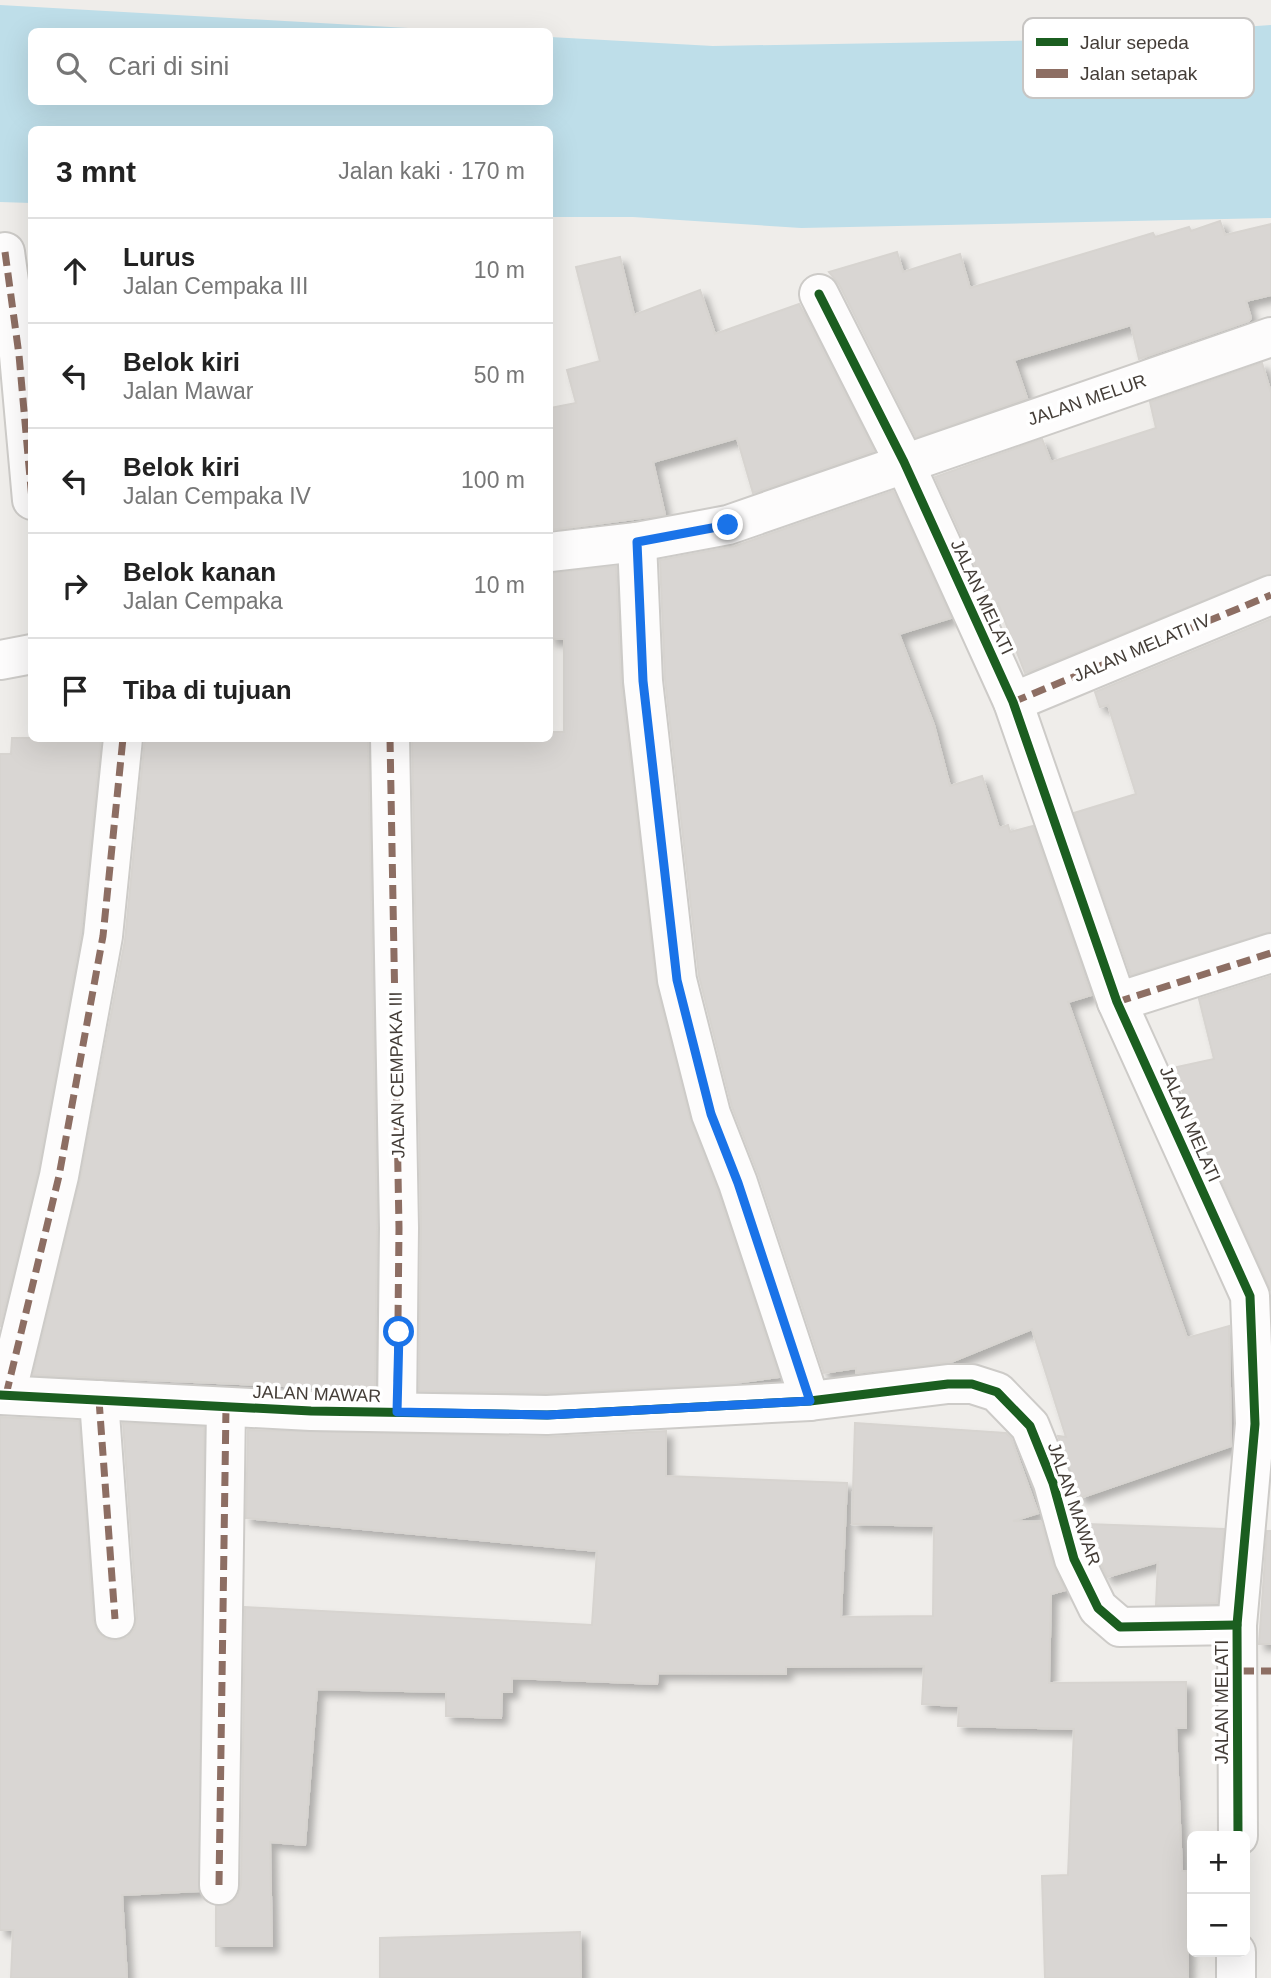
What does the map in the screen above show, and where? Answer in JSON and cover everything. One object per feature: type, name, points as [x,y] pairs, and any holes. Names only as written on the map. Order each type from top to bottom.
[{"type":"street","points":[[5,252],[19,355],[28,455]]},
{"type":"street","name":"JALAN MELATI","points":[[819,294],[904,462],[1013,702],[1117,1002],[1250,1296],[1263,1424],[1237,1625],[1255,1671],[1239,1831]]},
{"type":"street","name":"JALAN MELUR","points":[[553,552],[637,542],[728,525],[1271,337]]},
{"type":"street","points":[[637,542],[643,681],[677,980],[711,1114],[746,1206],[810,1401]]},
{"type":"street","name":"JALAN MELATI IV","points":[[1013,702],[1271,594]]},
{"type":"street","points":[[0,660],[28,655]]},
{"type":"street","points":[[3,1395],[60,1176],[103,936],[123,742]]},
{"type":"street","name":"JALAN CEMPAKA III","points":[[390,742],[399,1201],[397,1412]]},
{"type":"street","points":[[1117,1002],[1271,953]]},
{"type":"street","name":"JALAN MAWAR","points":[[3,1395],[226,1407],[548,1415],[810,1401],[948,1384],[972,1384],[997,1392],[1030,1426],[1053,1483],[1074,1559],[1098,1608],[1109,1620],[1120,1627],[1237,1625]]},
{"type":"street","points":[[99,1400],[115,1619]]},
{"type":"street","points":[[219,1885],[226,1407]]},
{"type":"street","points":[[1236,1957],[1236,1978]]},
{"type":"water","points":[[0,5],[408,28],[28,28],[28,105],[553,105],[553,37],[713,46],[1023,41],[1023,98],[1254,98],[1254,26],[1271,25],[1271,218],[801,228],[633,217],[553,217],[553,126],[28,126],[28,203],[0,202]]},
{"type":"building","points":[[1220,221],[1225,235],[1271,224],[1271,295],[1246,301],[1251,318],[1249,321],[1139,359],[1131,325],[1014,360],[1027,398],[916,437],[839,284],[829,272],[897,252],[903,272],[960,254],[970,288],[1153,233],[1155,237],[1189,227],[1191,231]]},
{"type":"building","points":[[620,257],[634,315],[700,290],[715,334],[799,304],[874,451],[753,493],[737,438],[653,462],[665,515],[553,530],[553,407],[576,403],[567,370],[600,361],[576,267]]},
{"type":"building","points":[[1262,363],[1271,393],[1271,574],[1025,673],[998,603],[993,604],[935,477],[1042,439],[1051,462],[1156,428],[1150,402]]},
{"type":"building","points":[[893,491],[951,618],[899,634],[934,725],[950,786],[982,776],[999,828],[1008,825],[1010,832],[1033,826],[1091,995],[1068,1002],[1187,1338],[1229,1326],[1231,1446],[1080,1498],[1058,1436],[1066,1437],[1032,1329],[951,1362],[856,1373],[856,1368],[824,1373],[759,1176],[732,1107],[699,976],[665,679],[660,560],[735,546]]},
{"type":"building","points":[[616,566],[621,683],[656,985],[690,1119],[717,1190],[779,1377],[727,1384],[547,1393],[419,1391],[421,1228],[412,742],[553,742],[553,732],[564,732],[564,639],[553,639],[553,573]]},
{"type":"building","points":[[1271,619],[1271,932],[1131,975],[1074,813],[1136,794],[1108,705],[1100,707],[1095,692]]},
{"type":"building","points":[[12,738],[28,738],[28,742],[101,742],[81,933],[38,1171],[0,1327],[0,754],[11,754]]},
{"type":"building","points":[[145,742],[368,742],[377,1228],[375,1390],[33,1375],[80,1180],[125,940]]},
{"type":"building","points":[[1271,976],[1271,1291],[1183,1094],[1177,1067],[1214,1059],[1199,999]]},
{"type":"building","points":[[0,1417],[79,1421],[93,1621],[97,1632],[106,1639],[116,1641],[128,1637],[135,1628],[137,1617],[123,1423],[204,1427],[199,1891],[122,1895],[127,1978],[11,1978],[13,1930],[0,1930]]},
{"type":"building","points":[[855,1423],[1006,1433],[1011,1438],[1038,1513],[1013,1521],[1041,1522],[1053,1565],[1065,1590],[1051,1594],[1049,1683],[1186,1682],[1186,1728],[1176,1728],[1182,1871],[1187,1871],[1188,1978],[1045,1978],[1042,1876],[1068,1875],[1074,1729],[958,1726],[959,1706],[922,1704],[924,1666],[786,1667],[786,1674],[658,1673],[657,1684],[512,1678],[512,1692],[502,1692],[501,1718],[446,1716],[446,1692],[317,1689],[305,1845],[270,1842],[272,1946],[216,1946],[216,1906],[230,1904],[238,1896],[241,1885],[245,1607],[592,1625],[597,1551],[246,1518],[248,1430],[547,1437],[666,1431],[666,1476],[847,1483],[841,1617],[933,1616],[934,1526],[852,1524]]},
{"type":"building","points":[[1087,1524],[1224,1529],[1217,1603],[1156,1605],[1158,1562],[1107,1577]]},
{"type":"building","points":[[1267,1531],[1271,1531],[1271,1644],[1259,1644]]},
{"type":"building","points":[[580,1932],[581,1978],[380,1978],[380,1938]]},
{"type":"marked path","points":[[5,252],[19,355],[28,455]]},
{"type":"marked path","points":[[637,542],[643,681],[677,980],[711,1114],[738,1183],[810,1401]]},
{"type":"marked path","points":[[1013,702],[1271,595]]},
{"type":"marked path","points":[[6,1395],[59,1176],[103,936],[123,742]]},
{"type":"marked path","points":[[390,742],[399,1228],[397,1412]]},
{"type":"marked path","points":[[1117,1002],[1271,953]]},
{"type":"marked path","points":[[99,1400],[115,1619]]},
{"type":"marked path","points":[[219,1885],[226,1407]]},
{"type":"marked path","points":[[1240,1671],[1271,1671]]},
{"type":"cycle path","points":[[819,294],[904,462],[1013,702],[1117,1002],[1250,1296],[1255,1424],[1237,1625],[1238,1831]]},
{"type":"cycle path","points":[[0,1395],[311,1411],[547,1415],[810,1401],[948,1384],[972,1384],[997,1392],[1030,1426],[1053,1483],[1074,1559],[1098,1608],[1120,1627],[1237,1625]]},
{"type":"route","points":[[399,1332],[397,1412],[548,1415],[810,1401],[738,1183],[711,1114],[677,980],[662,822],[643,681],[637,542],[728,525]]}]
